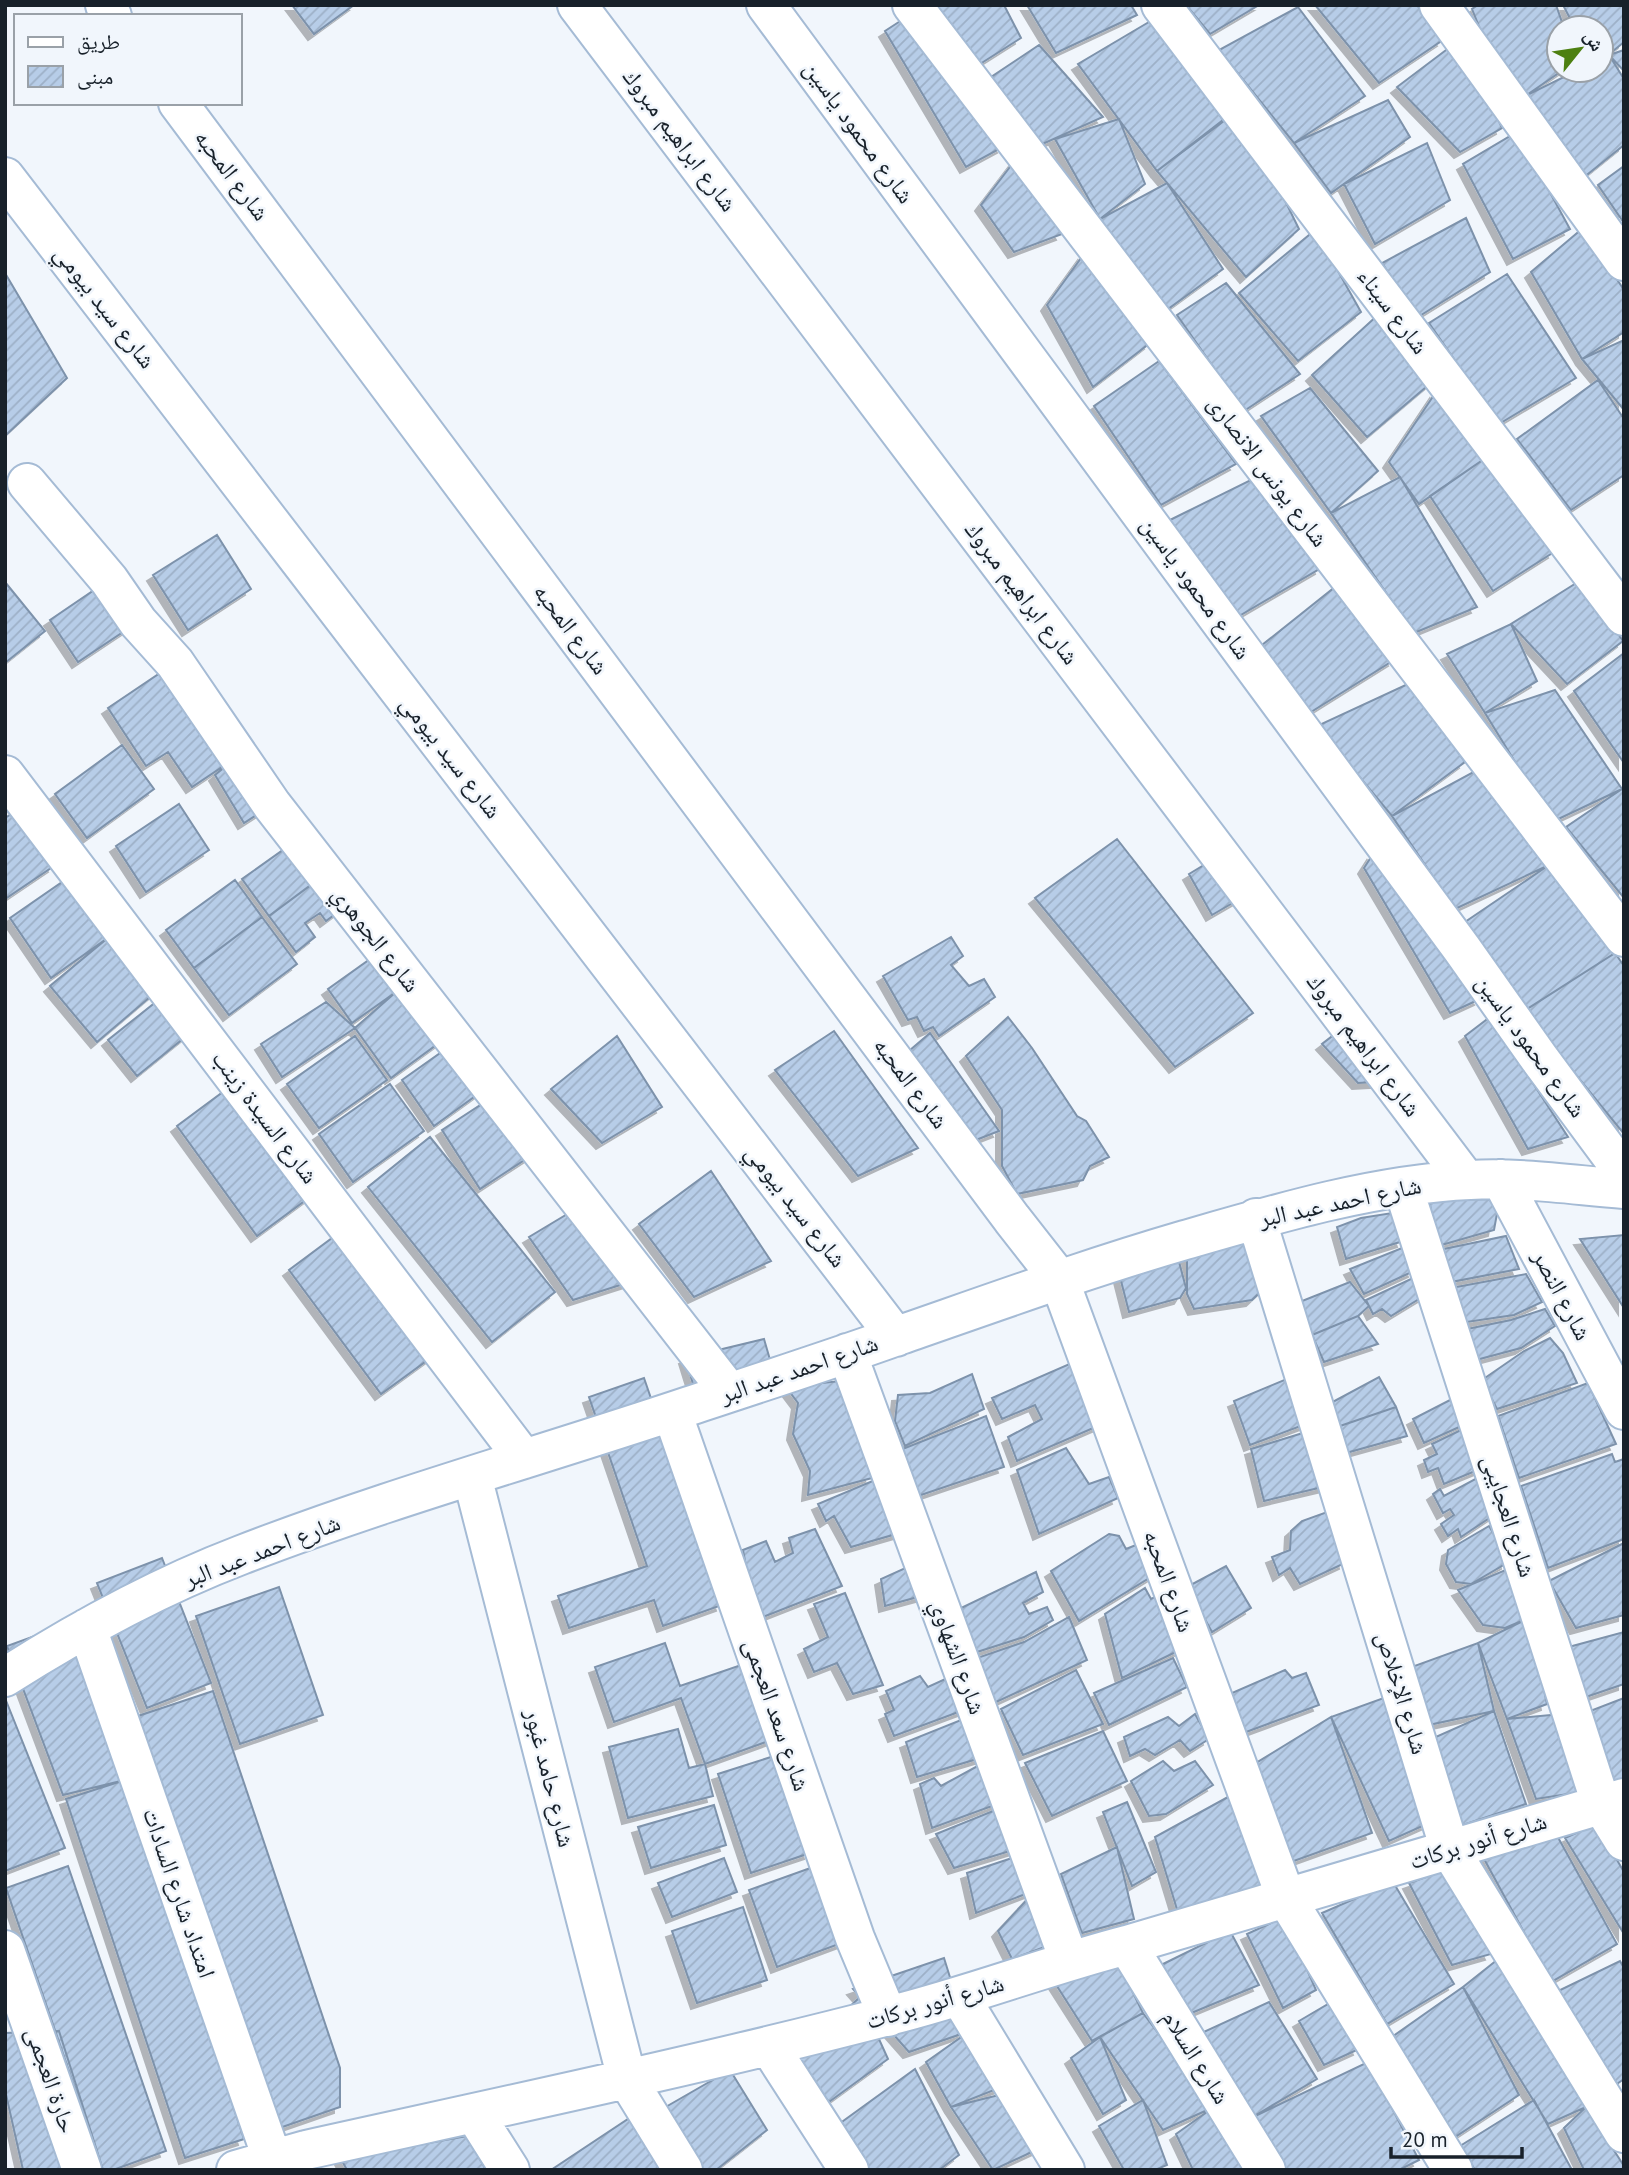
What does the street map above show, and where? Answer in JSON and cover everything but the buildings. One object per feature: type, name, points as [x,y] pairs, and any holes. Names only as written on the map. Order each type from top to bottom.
[{"type":"street","name":"شارع ابراهيم مبروك","points":[[577,5],[1484,1179]]},
{"type":"street","name":"شارع محمود ياسين","points":[[766,5],[1624,1173]]},
{"type":"street","name":"شارع يونس الانصارى","points":[[912,5],[1624,937]]},
{"type":"street","name":"شارع سيناء","points":[[1161,5],[1624,616]]},
{"type":"street","points":[[1439,5],[1624,261]]},
{"type":"street","name":"شارع المحبه","points":[[179,105],[1059,1279],[1286,1898],[1453,2170]]},
{"type":"street","name":"شارع سيد بيومي","points":[[5,177],[896,1337]]},
{"type":"street","name":"شارع الجوهري","points":[[27,482],[109,580],[138,622],[175,663],[272,805],[729,1392]]},
{"type":"street","name":"شارع السيدة زينب","points":[[5,775],[524,1459]]},
{"type":"street","name":"شارع احمد عبد البر","points":[[5,1677],[87,1628],[239,1555],[896,1337],[1059,1279],[1256,1218],[1403,1187],[1484,1179],[1624,1189]]},
{"type":"street","name":"شارع النصر","points":[[1484,1179],[1624,1410]]},
{"type":"street","name":"شارع العجايبى","points":[[1403,1187],[1613,1801],[1624,1841]]},
{"type":"street","name":"شارع الإخلاص","points":[[1256,1218],[1450,1850],[1624,2133]]},
{"type":"street","name":"شارع الشهاوي","points":[[847,1353],[1069,1960]]},
{"type":"street","name":"شارع سعد العجمى","points":[[672,1412],[855,1938],[888,2017]]},
{"type":"street","name":"شارع حامد غبور","points":[[472,1476],[627,2079],[683,2170]]},
{"type":"street","name":"امتداد شارع السادات","points":[[87,1628],[283,2162]]},
{"type":"street","name":"شارع أنور بركات","points":[[283,2162],[474,2113],[888,2017],[960,1997],[1069,1960],[1613,1801]]},
{"type":"street","name":"شارع السلام","points":[[1126,1945],[1266,2170]]},
{"type":"street","name":"حارة العجمى","points":[[5,1950],[82,2170]]},
{"type":"street","points":[[960,1997],[1065,2170]]},
{"type":"street","points":[[769,2046],[849,2170]]},
{"type":"street","points":[[474,2113],[510,2170]]}]
